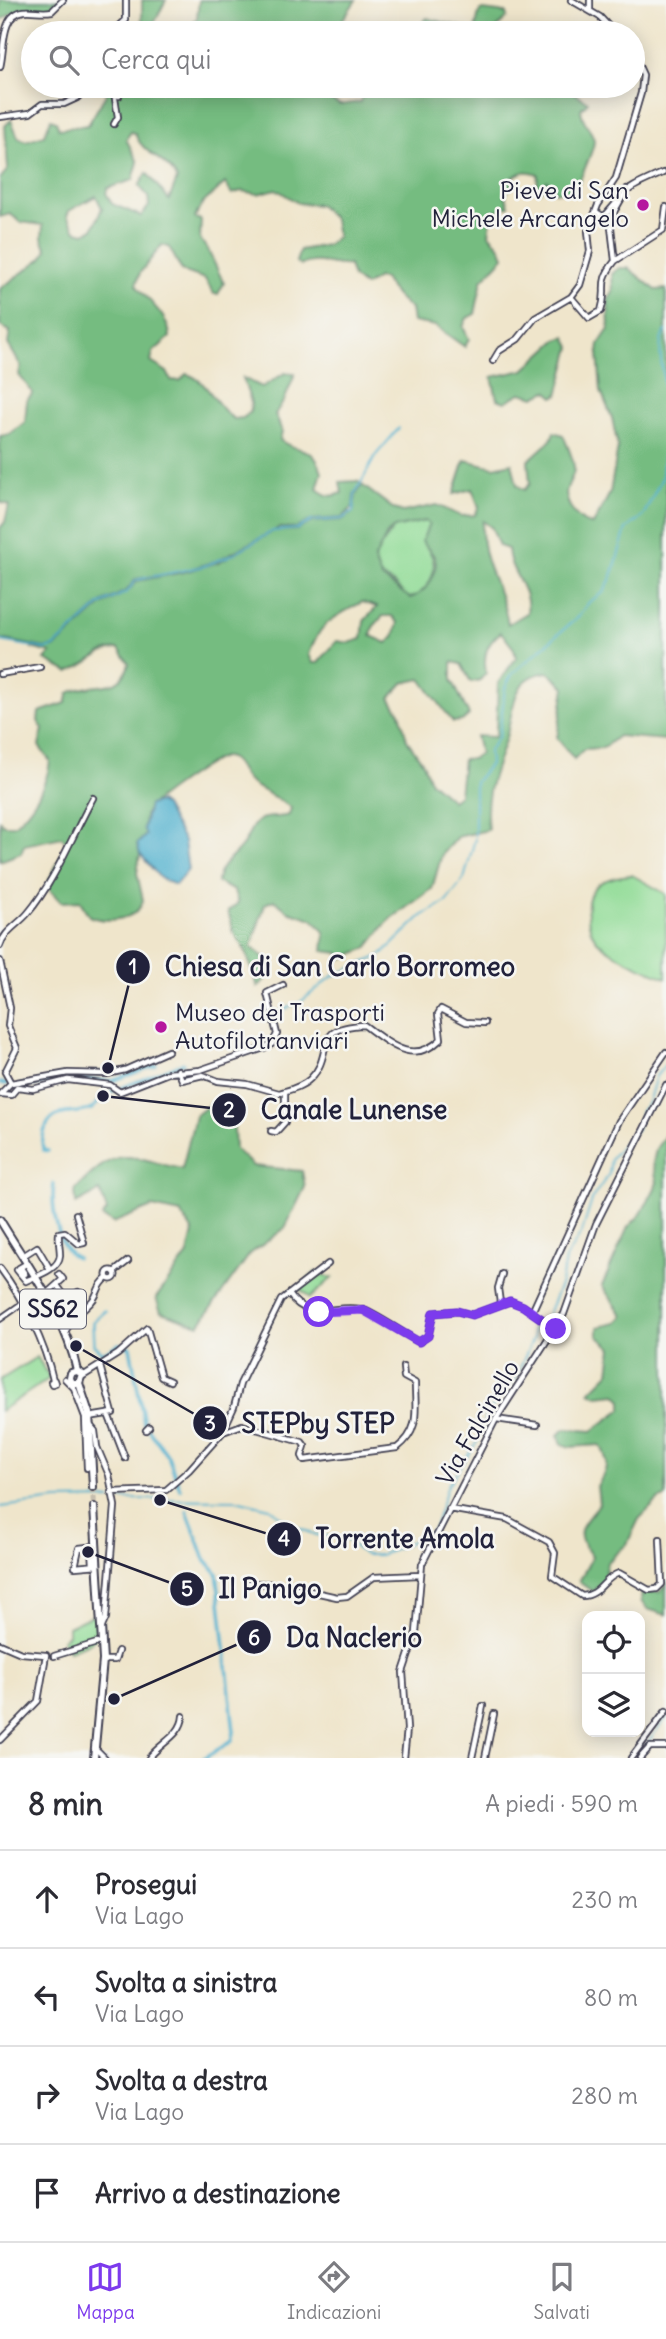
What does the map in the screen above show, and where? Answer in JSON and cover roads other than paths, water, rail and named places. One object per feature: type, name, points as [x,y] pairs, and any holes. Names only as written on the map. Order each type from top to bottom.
[{"type":"main road","name":"SS62","points":[[0,1220],[22,1257],[25,1276],[44,1295],[65,1333],[80,1376],[89,1421],[93,1487]]},
{"type":"main road","points":[[67,1378],[71,1373],[80,1376]]},
{"type":"main road","points":[[93,1753],[103,1658],[97,1645],[102,1631],[95,1565],[94,1507]]},
{"type":"street","points":[[0,68],[4,31],[14,15],[25,11],[52,11],[63,0]]},
{"type":"street","points":[[126,0],[126,21]]},
{"type":"street","points":[[570,0],[590,10],[602,21]]},
{"type":"street","points":[[590,0],[590,10]]},
{"type":"street","points":[[0,117],[30,113],[42,104],[64,104],[77,98]]},
{"type":"street","points":[[114,124],[118,117],[116,98]]},
{"type":"street","points":[[493,361],[499,351],[518,340],[535,318],[571,297],[583,280],[590,251],[587,235],[596,212],[616,178],[640,98]]},
{"type":"street","points":[[596,212],[604,216],[627,190],[665,172]]},
{"type":"street","points":[[615,261],[610,219],[627,190]]},
{"type":"street","points":[[571,297],[586,317],[597,316],[605,300],[604,275],[615,261],[663,230],[666,207]]},
{"type":"street","points":[[0,674],[40,667]]},
{"type":"street","points":[[0,946],[2,939],[29,912],[45,888],[93,798]]},
{"type":"street","points":[[0,961],[10,1008],[8,1026],[17,1048],[3,1073],[15,1084],[33,1089],[68,1080],[115,1089],[178,1070],[200,1070],[272,1044],[277,1034],[267,993],[283,985]]},
{"type":"street","points":[[178,1070],[183,1080],[202,1075],[274,1093],[311,1079],[318,1070],[326,1042],[341,1028],[364,1025],[405,1053],[417,1054],[441,1039],[443,1034],[438,1014],[441,1009],[466,1022],[485,1023]]},
{"type":"street","points":[[1,1094],[15,1084],[68,1073],[107,1074],[125,1070],[168,1051]]},
{"type":"street","points":[[533,1313],[620,1121],[666,1052]]},
{"type":"street","points":[[1,1094],[12,1095],[15,1084]]},
{"type":"street","name":"Via Falcinello","points":[[404,1758],[407,1729],[403,1672],[416,1633],[422,1563],[496,1419],[555,1328],[581,1274],[596,1224],[666,1085]]},
{"type":"street","points":[[271,1131],[276,1132],[285,1122],[285,1091]]},
{"type":"street","points":[[25,1276],[50,1269],[60,1258],[61,1232],[74,1242],[84,1243],[76,1214]]},
{"type":"street","points":[[22,1257],[37,1247],[50,1269]]},
{"type":"street","points":[[65,1333],[77,1314],[95,1299],[97,1286],[107,1278],[108,1271],[114,1272],[128,1261]]},
{"type":"street","points":[[113,1492],[166,1490],[178,1480],[222,1433],[234,1407],[240,1384],[281,1300],[328,1264]]},
{"type":"street","points":[[0,1268],[23,1303],[35,1334],[44,1346],[54,1381],[67,1378],[74,1388],[85,1417],[88,1468]]},
{"type":"street","points":[[44,1295],[63,1279],[59,1274]]},
{"type":"street","points":[[500,1303],[498,1288],[502,1274]]},
{"type":"street","points":[[57,1284],[67,1280]]},
{"type":"street","points":[[57,1284],[62,1292]]},
{"type":"street","points":[[289,1294],[298,1307],[314,1312],[363,1310],[419,1342],[428,1336],[433,1313],[457,1311],[472,1315],[500,1303],[515,1302],[555,1328]]},
{"type":"street","points":[[55,1314],[75,1301]]},
{"type":"street","points":[[0,1319],[23,1303]]},
{"type":"street","points":[[80,1376],[100,1366],[147,1328],[161,1377],[170,1381]]},
{"type":"street","points":[[100,1366],[113,1413],[89,1421],[95,1431],[97,1447],[113,1492],[115,1506],[106,1618],[102,1631]]},
{"type":"street","points":[[222,1433],[242,1425],[302,1442],[305,1446],[304,1460],[397,1448],[405,1442],[417,1419],[415,1383],[404,1377],[402,1367]]},
{"type":"street","points":[[108,1414],[125,1458]]},
{"type":"street","points":[[496,1419],[537,1425]]},
{"type":"street","points":[[449,1509],[507,1519],[549,1542],[555,1553],[552,1576],[582,1596],[593,1594],[608,1578],[619,1573],[649,1590],[657,1589],[662,1577],[660,1539]]},
{"type":"street","points":[[95,1546],[79,1548],[75,1567],[95,1565]]},
{"type":"street","points":[[249,1583],[278,1584],[337,1597],[347,1596],[374,1577],[420,1574]]},
{"type":"street","points":[[0,1644],[21,1653],[49,1655],[97,1645]]},
{"type":"street","points":[[103,1658],[115,1660],[118,1651]]},
{"type":"street","points":[[0,1740],[38,1701],[49,1655]]},
{"type":"street","points":[[472,1758],[483,1706]]},
{"type":"street","points":[[631,1758],[666,1711]]},
{"type":"street","points":[[485,1758],[494,1714]]},
{"type":"street","points":[[149,1758],[161,1743],[176,1734],[183,1716]]},
{"type":"street","points":[[640,1758],[650,1747],[666,1747]]},
{"type":"street","points":[[93,1753],[105,1758]]},
{"type":"water","points":[[159,802],[184,841],[188,870],[175,885],[160,878],[140,854],[137,844],[146,835],[143,829],[149,805]]},
{"type":"waterway","points":[[475,836],[475,782],[490,764],[489,750],[499,736],[505,688],[512,674],[578,617],[589,602],[604,592],[612,576],[626,529],[643,516],[662,478],[665,412],[660,351],[661,340],[666,331]]},
{"type":"waterway","points":[[0,641],[46,649],[54,647],[101,604],[127,592],[136,580],[204,566],[231,555],[273,531],[297,529],[312,521],[342,519],[353,512],[355,494],[376,455],[399,428]]},
{"type":"waterway","points":[[274,1014],[299,1003],[333,976],[380,956],[422,916],[446,902],[464,879],[475,839]]},
{"type":"waterway","points":[[48,1151],[43,1150],[43,1139],[52,1118],[64,1113],[92,1109],[106,1094],[183,1063]]},
{"type":"waterway","points":[[546,1318],[561,1283],[565,1259],[582,1232],[593,1197],[609,1174],[611,1158],[637,1128],[656,1076],[666,1064]]},
{"type":"waterway","points":[[22,1085],[39,1085],[68,1078],[112,1081],[156,1065]]},
{"type":"waterway","points":[[0,1083],[7,1084]]},
{"type":"waterway","points":[[54,1184],[55,1214],[60,1237],[70,1254],[77,1258]]},
{"type":"waterway","points":[[105,1311],[93,1322],[94,1345],[103,1353],[119,1344],[130,1347],[144,1423],[168,1456],[180,1489]]},
{"type":"waterway","points":[[117,1499],[236,1500],[270,1508],[293,1526],[317,1535],[344,1538],[365,1555],[380,1555],[428,1534],[434,1528],[448,1485],[479,1439],[486,1414],[515,1380],[533,1338],[533,1329],[542,1322]]},
{"type":"waterway","points":[[0,1507],[57,1500],[111,1499]]},
{"type":"waterway","points":[[187,1511],[205,1559],[217,1573],[234,1732],[232,1741],[204,1758]]},
{"type":"waterway","points":[[636,1758],[666,1718]]},
{"type":"tunnel","points":[[93,1487],[94,1507]]},
{"type":"place","name":"Pieve di San Michele Arcangelo","points":[[643,205]]},
{"type":"place","name":"Museo dei Trasporti Autofilotranviari","points":[[161,1027]]},
{"type":"place","name":"Chiesa di San Carlo Borromeo","points":[[108,1068]]},
{"type":"place","name":"Canale Lunense","points":[[103,1096]]},
{"type":"place","name":"STEPby STEP","points":[[76,1346]]},
{"type":"place","name":"Torrente Amola","points":[[160,1500]]},
{"type":"place","name":"Il Panigo","points":[[88,1552]]},
{"type":"place","name":"Da Naclerio","points":[[114,1699]]}]
